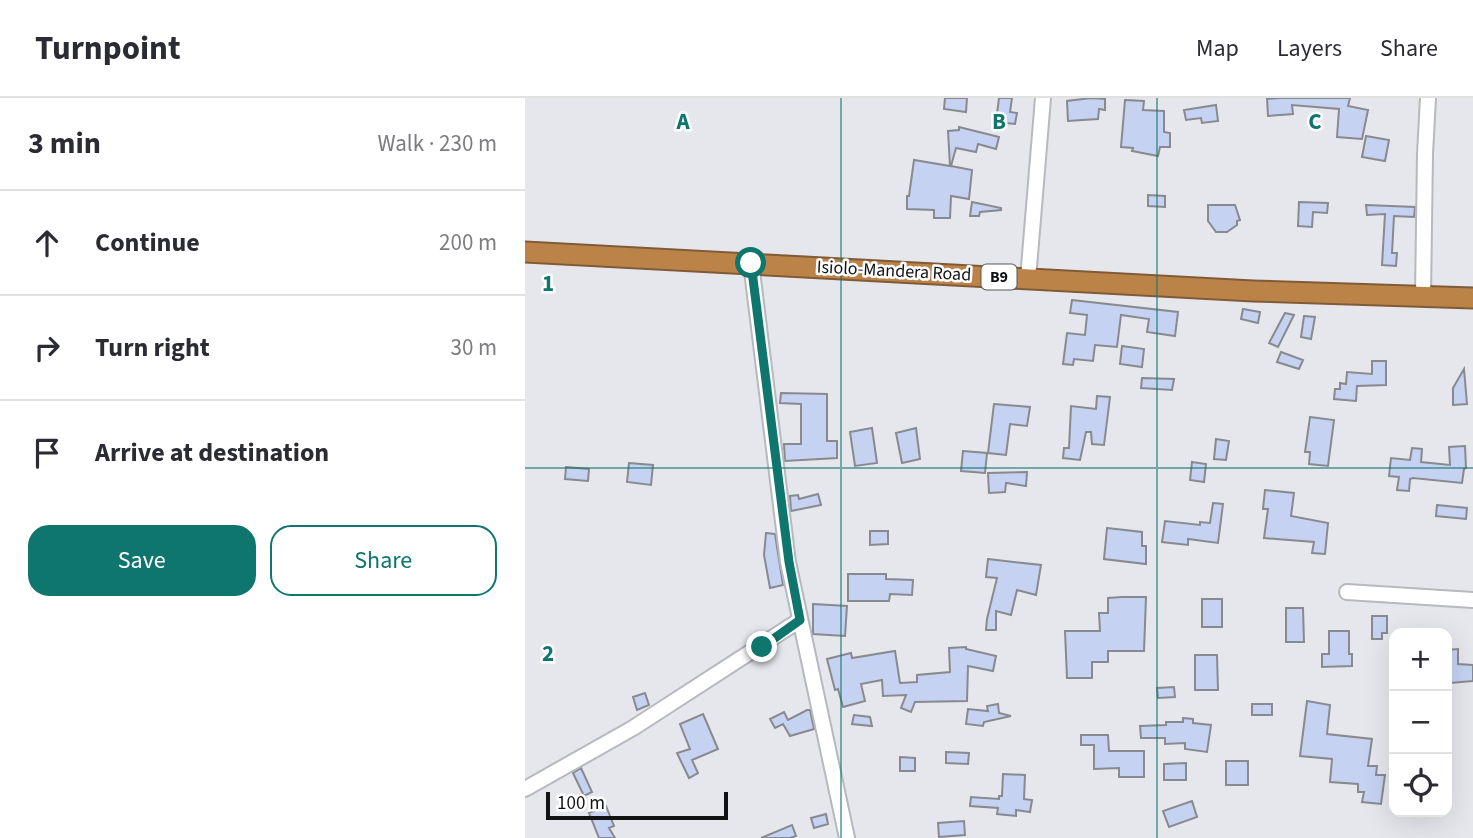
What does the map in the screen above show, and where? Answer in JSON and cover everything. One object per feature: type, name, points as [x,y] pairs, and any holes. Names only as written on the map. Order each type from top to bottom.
[{"type":"highway","name":"Isiolo-Mandera Road","points":[[525,252],[1252,291],[1473,298]]},
{"type":"street","points":[[1027,279],[1043,98]]},
{"type":"street","points":[[1423,296],[1428,98]]},
{"type":"street","points":[[751,263],[787,550],[847,838]]},
{"type":"street","points":[[1347,593],[1473,600]]},
{"type":"street","points":[[525,789],[633,728],[800,620]]},
{"type":"building","points":[[945,98],[967,98],[966,112],[944,109]]},
{"type":"building","points":[[999,98],[1012,98],[1010,112],[1017,113],[1015,124],[996,122]]},
{"type":"building","points":[[1350,98],[1348,106],[1368,110],[1362,139],[1337,137],[1339,109],[1292,105],[1293,114],[1268,116],[1267,99]]},
{"type":"building","points":[[1105,99],[1105,110],[1099,109],[1098,119],[1068,121],[1067,101]]},
{"type":"building","points":[[1125,100],[1144,101],[1143,110],[1164,111],[1164,132],[1170,133],[1170,147],[1160,147],[1158,156],[1121,147]]},
{"type":"building","points":[[1216,105],[1218,121],[1202,123],[1201,118],[1186,120],[1184,110]]},
{"type":"building","points":[[959,127],[999,137],[996,149],[978,144],[976,152],[956,148],[951,166],[972,170],[969,199],[951,196],[950,218],[934,218],[934,210],[907,209],[914,160],[950,166],[948,131],[959,130]]},
{"type":"building","points":[[1366,136],[1389,140],[1385,161],[1362,157]]},
{"type":"building","points":[[1148,195],[1165,196],[1165,207],[1148,206]]},
{"type":"building","points":[[972,202],[1001,208],[1001,210],[970,216]]},
{"type":"building","points":[[1299,202],[1328,203],[1327,213],[1313,212],[1312,227],[1298,226]]},
{"type":"building","points":[[1208,205],[1235,205],[1240,220],[1227,232],[1216,232],[1208,221]]},
{"type":"building","points":[[1366,205],[1415,207],[1414,217],[1394,216],[1392,253],[1397,253],[1396,266],[1382,265],[1385,214],[1367,215]]},
{"type":"building","points":[[1072,300],[1178,312],[1175,336],[1147,332],[1149,319],[1121,315],[1117,347],[1095,345],[1093,361],[1074,359],[1073,365],[1063,364],[1067,333],[1085,335],[1087,315],[1070,313]]},
{"type":"building","points":[[1243,309],[1260,312],[1258,323],[1241,319]]},
{"type":"building","points":[[1285,313],[1294,315],[1278,347],[1269,343]]},
{"type":"building","points":[[1304,316],[1315,317],[1311,339],[1301,337]]},
{"type":"building","points":[[1122,346],[1144,349],[1142,367],[1120,364]]},
{"type":"building","points":[[1281,352],[1303,360],[1299,369],[1277,362]]},
{"type":"building","points":[[1372,361],[1386,361],[1386,385],[1357,386],[1356,401],[1334,399],[1335,389],[1340,389],[1340,383],[1346,384],[1347,372],[1372,374]]},
{"type":"building","points":[[1464,369],[1467,404],[1453,405],[1453,388]]},
{"type":"building","points":[[1142,378],[1174,379],[1172,390],[1141,388]]},
{"type":"building","points":[[781,393],[827,394],[827,441],[837,441],[837,458],[785,461],[784,444],[801,444],[801,404],[780,403]]},
{"type":"building","points":[[1097,396],[1110,397],[1104,445],[1092,444],[1091,432],[1086,432],[1080,460],[1063,458],[1064,448],[1069,448],[1071,406],[1096,409]]},
{"type":"building","points":[[994,404],[1030,407],[1027,426],[1010,424],[1006,455],[988,453]]},
{"type":"building","points":[[1310,417],[1334,420],[1328,466],[1309,464],[1310,452],[1305,452]]},
{"type":"building","points":[[872,428],[877,463],[855,466],[850,432]]},
{"type":"building","points":[[916,428],[920,459],[902,463],[896,433]]},
{"type":"building","points":[[1216,439],[1229,441],[1226,460],[1214,459]]},
{"type":"building","points":[[1465,446],[1466,468],[1462,483],[1413,478],[1410,479],[1409,491],[1397,490],[1399,477],[1389,476],[1391,458],[1410,460],[1412,448],[1422,449],[1421,462],[1450,465],[1449,447]]},
{"type":"building","points":[[963,451],[987,453],[985,473],[961,471]]},
{"type":"building","points":[[1192,462],[1206,464],[1204,482],[1190,480]]},
{"type":"building","points":[[629,463],[653,465],[651,485],[627,482]]},
{"type":"building","points":[[566,467],[589,469],[588,481],[565,479]]},
{"type":"building","points":[[1027,472],[1026,486],[1006,483],[1005,492],[989,493],[988,473]]},
{"type":"building","points":[[1265,490],[1294,493],[1291,516],[1328,523],[1325,554],[1312,553],[1314,542],[1264,538],[1268,509],[1263,509]]},
{"type":"building","points":[[818,494],[821,505],[791,511],[790,496],[798,495],[799,499]]},
{"type":"building","points":[[1213,503],[1223,504],[1218,543],[1188,539],[1188,545],[1162,542],[1165,521],[1200,525],[1200,522],[1210,523]]},
{"type":"building","points":[[1437,505],[1467,508],[1466,519],[1436,516]]},
{"type":"building","points":[[1107,528],[1142,532],[1142,546],[1146,546],[1146,564],[1104,559]]},
{"type":"building","points":[[870,531],[888,531],[888,544],[870,545]]},
{"type":"building","points":[[766,533],[775,534],[783,585],[770,588],[764,555]]},
{"type":"building","points":[[988,559],[1041,565],[1036,595],[1017,590],[1011,615],[996,611],[996,630],[986,630],[997,578],[986,577]]},
{"type":"building","points":[[848,574],[886,574],[886,579],[913,580],[912,595],[890,594],[889,601],[848,601]]},
{"type":"building","points":[[1146,597],[1144,651],[1108,651],[1108,662],[1092,662],[1092,678],[1067,678],[1065,631],[1100,631],[1099,613],[1108,613],[1108,598]]},
{"type":"building","points":[[1202,599],[1222,599],[1222,627],[1202,627]]},
{"type":"building","points":[[813,604],[847,606],[845,636],[813,634]]},
{"type":"building","points":[[1286,608],[1303,608],[1304,642],[1286,642]]},
{"type":"building","points":[[1372,616],[1387,616],[1387,633],[1382,633],[1382,639],[1372,639]]},
{"type":"building","points":[[1329,631],[1349,631],[1352,666],[1322,667],[1322,654],[1329,654]]},
{"type":"building","points":[[966,647],[996,656],[993,671],[968,666],[967,701],[915,702],[911,712],[901,708],[906,695],[883,696],[882,680],[861,684],[865,701],[843,707],[838,689],[835,690],[827,659],[851,653],[852,658],[895,651],[900,683],[917,682],[917,675],[950,672],[949,648]]},
{"type":"building","points":[[1458,649],[1458,664],[1473,665],[1473,681],[1452,683],[1452,650]]},
{"type":"building","points":[[1195,655],[1217,655],[1218,690],[1195,690]]},
{"type":"building","points":[[1174,687],[1175,697],[1158,698],[1157,688]]},
{"type":"building","points":[[645,693],[649,705],[637,710],[633,697]]},
{"type":"building","points":[[1307,701],[1330,705],[1327,734],[1372,739],[1368,766],[1377,766],[1376,775],[1385,775],[1381,804],[1362,802],[1364,792],[1358,792],[1358,784],[1330,782],[1332,759],[1300,756]]},
{"type":"building","points":[[998,704],[999,713],[1011,716],[984,722],[983,726],[966,724],[968,709],[988,711],[987,706]]},
{"type":"building","points":[[1252,704],[1272,704],[1272,715],[1252,715]]},
{"type":"building","points":[[810,710],[814,729],[790,736],[783,724],[775,728],[770,719],[784,712],[788,720]]},
{"type":"building","points":[[703,714],[718,749],[692,760],[698,773],[689,778],[677,753],[690,749],[680,724]]},
{"type":"building","points":[[854,715],[870,717],[872,726],[852,724]]},
{"type":"building","points":[[1183,718],[1193,719],[1193,723],[1211,725],[1207,752],[1185,749],[1185,743],[1165,744],[1165,738],[1141,738],[1140,726],[1183,722]]},
{"type":"building","points":[[1081,735],[1108,735],[1109,751],[1144,751],[1144,777],[1119,777],[1119,768],[1094,769],[1094,745],[1081,745]]},
{"type":"building","points":[[946,752],[969,753],[968,764],[946,763]]},
{"type":"building","points":[[900,757],[915,758],[915,771],[900,771]]},
{"type":"building","points":[[1226,761],[1248,761],[1248,785],[1226,785]]},
{"type":"building","points":[[1186,763],[1186,780],[1164,780],[1164,764]]},
{"type":"building","points":[[581,768],[592,792],[584,796],[573,773]]},
{"type":"building","points":[[1003,774],[1025,775],[1024,799],[1032,800],[1030,812],[1016,810],[1016,816],[997,814],[998,808],[970,806],[971,797],[999,799],[999,796],[1002,796]]},
{"type":"building","points":[[1192,801],[1197,817],[1169,827],[1163,811]]},
{"type":"building","points":[[606,806],[614,826],[609,828],[615,838],[599,838],[589,813]]},
{"type":"building","points":[[826,814],[828,824],[814,828],[811,818]]},
{"type":"building","points":[[964,821],[965,835],[939,837],[938,823]]},
{"type":"building","points":[[792,825],[796,836],[761,838]]},
{"type":"route","points":[[751,263],[789,562],[800,620],[762,647]]}]
